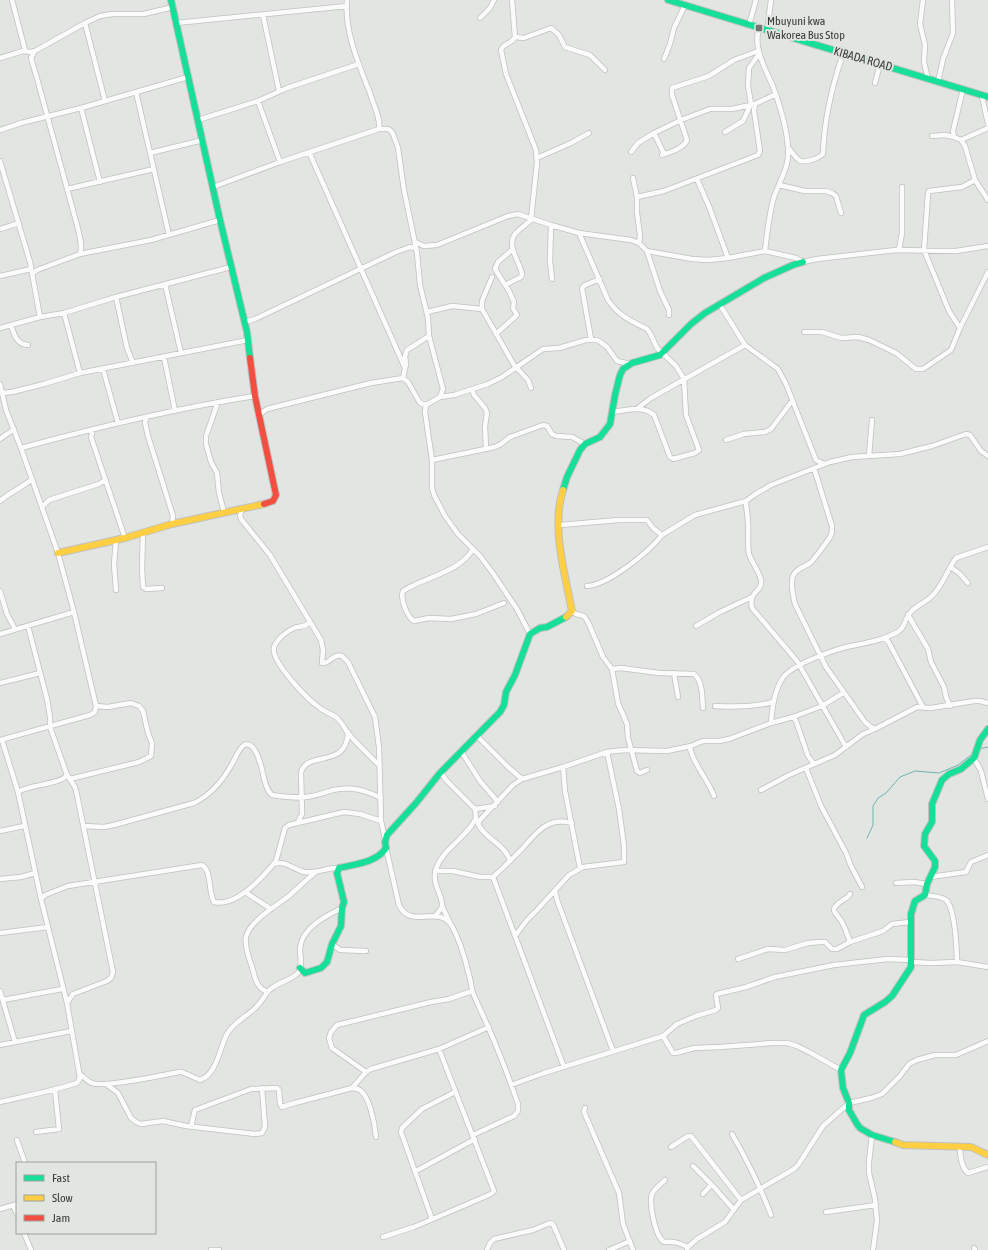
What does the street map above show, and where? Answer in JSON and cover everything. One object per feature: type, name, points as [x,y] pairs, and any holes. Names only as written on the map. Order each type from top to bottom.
[{"type":"street","points":[[12,0],[25,50]]},
{"type":"street","points":[[347,0],[346,6],[350,33],[359,64],[377,113],[380,129]]},
{"type":"street","points":[[480,18],[490,8],[494,0]]},
{"type":"street","points":[[505,286],[521,277],[522,274],[512,242],[515,235],[531,219],[537,158],[534,142],[506,74],[501,50],[503,45],[514,40],[515,37],[512,0]]},
{"type":"street","name":"KIBADA ROAD","points":[[668,0],[678,1],[685,5],[985,97]]},
{"type":"street","points":[[749,25],[756,0]]},
{"type":"street","points":[[767,30],[771,0]]},
{"type":"street","points":[[923,0],[920,24],[925,45],[924,62],[928,79]]},
{"type":"street","points":[[938,82],[943,59],[953,33],[952,0]]},
{"type":"street","points":[[0,58],[25,50],[30,52],[35,51],[85,23],[106,15],[144,14],[172,3],[212,186],[245,322],[259,415],[276,495],[270,503],[172,524],[124,538],[58,553]]},
{"type":"street","points":[[664,59],[674,28],[685,5]]},
{"type":"street","points":[[176,23],[346,6]]},
{"type":"street","points":[[263,15],[279,91]]},
{"type":"street","points":[[85,23],[105,101]]},
{"type":"street","points":[[515,37],[524,38],[551,28],[559,35],[565,47],[590,55],[605,70]]},
{"type":"street","points":[[759,28],[756,40],[759,52],[776,94],[788,147],[785,172],[779,185],[771,212],[765,251]]},
{"type":"street","points":[[35,51],[31,58],[48,116],[81,243],[80,254]]},
{"type":"street","points":[[637,197],[697,179],[758,155],[760,151],[753,104],[748,86],[749,68],[759,52]]},
{"type":"street","points":[[654,133],[663,155],[680,147],[685,143],[686,135],[672,95],[672,88],[709,76],[734,60],[759,52]]},
{"type":"street","points":[[788,147],[799,160],[803,161],[816,158],[823,154],[824,137],[835,80],[843,54]]},
{"type":"street","points":[[198,120],[359,64]]},
{"type":"street","points":[[875,84],[880,64]]},
{"type":"street","points":[[0,130],[188,77]]},
{"type":"street","points":[[954,137],[953,131],[963,89]]},
{"type":"street","points":[[136,92],[169,235]]},
{"type":"street","points":[[632,152],[638,143],[654,133],[681,120],[710,109],[732,109],[753,104],[776,94]]},
{"type":"street","points":[[985,97],[988,124]]},
{"type":"street","points":[[258,100],[280,162]]},
{"type":"street","points":[[725,132],[743,121],[753,104]]},
{"type":"street","points":[[81,108],[100,182]]},
{"type":"street","points":[[961,140],[988,128]]},
{"type":"street","points":[[212,186],[380,129],[388,129],[393,134],[396,142],[415,242],[420,285],[427,312],[429,336],[443,389],[440,397]]},
{"type":"street","points":[[537,158],[571,143],[589,133]]},
{"type":"street","points":[[932,136],[945,135],[961,140],[965,146],[975,180],[988,200]]},
{"type":"street","points":[[150,152],[203,140]]},
{"type":"street","points":[[309,152],[405,368]]},
{"type":"street","points":[[0,161],[30,262],[40,317]]},
{"type":"street","points":[[67,189],[154,169]]},
{"type":"street","points":[[633,178],[637,197],[640,243]]},
{"type":"street","points":[[697,179],[728,258]]},
{"type":"street","points":[[960,328],[949,311],[924,250],[928,194],[929,192],[962,187],[975,180]]},
{"type":"street","points":[[779,185],[805,191],[826,191],[832,193],[836,196],[841,213]]},
{"type":"street","points":[[899,250],[902,233],[902,187]]},
{"type":"street","points":[[416,250],[424,246],[446,242],[512,214],[522,215],[551,225],[579,232],[631,240],[640,243],[647,251],[660,291],[669,310],[669,314]]},
{"type":"street","points":[[0,276],[32,272],[80,254],[140,243],[220,220]]},
{"type":"street","points":[[0,229],[19,223]]},
{"type":"street","points":[[551,225],[550,260],[552,279]]},
{"type":"street","points":[[579,232],[608,300],[621,315],[647,329],[657,348],[676,366],[684,379],[686,415],[699,450],[698,452],[673,459],[670,457],[654,415],[651,412],[638,408],[613,412]]},
{"type":"street","points":[[415,242],[424,246]]},
{"type":"street","points":[[617,361],[632,363],[656,357],[663,353],[705,313],[764,278],[792,265],[817,259],[899,250],[956,251],[988,246]]},
{"type":"street","points":[[245,322],[255,319],[396,252],[410,247],[416,250]]},
{"type":"street","points":[[496,334],[517,315],[513,308],[514,302],[495,268],[495,266],[513,249]]},
{"type":"street","points":[[647,251],[700,260],[728,258],[765,251],[796,258],[803,262]]},
{"type":"street","points":[[0,328],[40,317],[64,313],[116,297],[231,267]]},
{"type":"street","points":[[804,332],[822,332],[841,338],[858,338],[869,340],[884,346],[896,353],[916,369],[921,370],[951,350],[960,328],[988,272]]},
{"type":"street","points":[[492,277],[482,301],[482,309],[514,365],[528,380],[531,388]]},
{"type":"street","points":[[591,339],[582,288],[585,285],[600,279]]},
{"type":"street","points":[[982,282],[988,286]]},
{"type":"street","points":[[165,284],[181,354]]},
{"type":"street","points":[[116,297],[127,348],[132,363]]},
{"type":"street","points":[[720,305],[745,345],[778,369],[816,460],[814,468],[832,526],[831,535],[814,560],[810,564],[796,571],[793,576],[792,582],[795,604],[820,656],[843,693],[864,722],[875,728]]},
{"type":"street","points":[[427,312],[452,306],[482,309]]},
{"type":"street","points":[[64,313],[80,373]]},
{"type":"street","points":[[11,326],[17,341],[28,345]]},
{"type":"street","points":[[403,378],[407,350],[429,336]]},
{"type":"street","points":[[259,415],[267,410],[346,389],[403,378],[408,382],[420,403],[426,405],[440,397],[454,395],[488,384],[517,368],[543,349],[559,348],[591,339],[597,340],[607,347],[617,361],[620,375]]},
{"type":"street","points":[[2,393],[44,384],[80,373],[248,340]]},
{"type":"street","points":[[638,408],[647,400],[745,345]]},
{"type":"street","points":[[164,357],[175,411]]},
{"type":"street","points":[[572,611],[560,548],[560,499],[564,486],[580,450],[585,444],[600,437],[612,421],[620,375],[623,369],[632,363]]},
{"type":"street","points":[[104,369],[118,423]]},
{"type":"street","points":[[0,384],[6,410],[58,553],[74,612],[96,706],[95,712],[90,715],[1,740],[18,792],[24,826],[41,900],[67,1003],[71,1032],[80,1074],[79,1082],[55,1090],[0,1102]]},
{"type":"street","points":[[472,389],[474,395],[487,413],[485,426],[486,449]]},
{"type":"street","points":[[21,448],[118,423],[218,402],[256,396]]},
{"type":"street","points":[[726,440],[744,434],[765,432],[771,429],[792,401]]},
{"type":"street","points":[[218,402],[206,436],[206,444],[211,462],[217,473],[219,493],[224,512]]},
{"type":"street","points":[[426,405],[432,460],[432,488],[434,494],[444,516],[458,534],[480,556],[492,572],[517,610],[530,634]]},
{"type":"street","points":[[0,411],[6,410]]},
{"type":"street","points":[[146,418],[145,423],[148,436],[172,516],[172,524]]},
{"type":"street","points":[[869,456],[872,420]]},
{"type":"street","points":[[432,460],[495,447],[510,437],[543,425],[547,426],[552,434],[556,436],[572,437],[585,444]]},
{"type":"street","points":[[0,439],[14,429]]},
{"type":"street","points":[[93,430],[91,437],[119,517],[124,538]]},
{"type":"street","points":[[587,586],[598,583],[633,563],[662,535],[695,515],[746,501],[771,485],[824,464],[852,457],[900,454],[932,446],[966,434],[970,435],[981,451],[988,456]]},
{"type":"street","points":[[816,460],[824,464]]},
{"type":"street","points":[[0,501],[32,479]]},
{"type":"street","points":[[42,507],[48,500],[99,484],[105,480]]},
{"type":"street","points":[[696,626],[752,596],[761,585],[761,580],[750,556],[748,546],[746,501]]},
{"type":"street","points":[[242,508],[240,515],[241,519],[270,555],[323,645],[322,663],[328,662],[336,656],[342,656],[348,662],[369,704],[376,725],[381,821],[399,905],[402,912],[411,917],[434,916],[451,924]]},
{"type":"street","points":[[560,526],[600,521],[647,520],[653,528],[662,535]]},
{"type":"street","points":[[143,533],[143,587],[146,589],[162,588]]},
{"type":"street","points":[[116,540],[114,564],[116,590]]},
{"type":"street","points":[[771,723],[773,702],[782,678],[788,672],[809,660],[840,648],[885,638],[901,630],[908,614],[933,595],[952,568],[956,558],[988,547]]},
{"type":"street","points":[[473,549],[463,560],[444,572],[403,591],[404,603],[410,619],[414,621],[429,618],[451,619],[476,614],[504,603]]},
{"type":"street","points":[[952,568],[960,573],[968,583]]},
{"type":"street","points":[[0,591],[7,614],[15,629]]},
{"type":"street","points":[[752,596],[750,601],[752,608]]},
{"type":"street","points":[[743,600],[778,636],[800,666],[846,747]]},
{"type":"street","points":[[385,840],[386,835],[416,803],[440,772],[500,712],[504,705],[506,692],[515,675],[530,634],[540,628],[547,627],[555,623],[567,616],[572,611]]},
{"type":"street","points":[[572,611],[584,616],[603,657],[612,669],[618,703],[627,724],[628,738],[638,772],[643,773],[647,770]]},
{"type":"street","points":[[0,634],[74,612]]},
{"type":"street","points":[[908,614],[928,649],[931,662],[944,687],[950,706]]},
{"type":"street","points":[[310,622],[305,626],[290,630],[274,645],[274,652],[277,660],[290,678],[313,702],[321,709],[335,717],[379,765]]},
{"type":"street","points":[[28,626],[47,699],[50,727],[69,777],[75,787],[113,972],[111,978],[107,981],[73,994],[67,1003]]},
{"type":"street","points":[[885,638],[923,707]]},
{"type":"street","points":[[612,669],[621,668],[659,673],[692,673],[698,677],[702,691],[703,708]]},
{"type":"street","points":[[0,683],[40,673]]},
{"type":"street","points":[[674,673],[678,697]]},
{"type":"street","points":[[510,861],[506,852],[484,832],[478,824],[513,785],[522,779],[607,752],[632,750],[667,751],[691,746],[697,742],[729,739],[822,706],[843,693]]},
{"type":"street","points":[[761,790],[835,755],[863,734],[911,709],[950,706],[974,701],[980,701],[988,704]]},
{"type":"street","points":[[715,706],[737,706],[773,702]]},
{"type":"street","points":[[18,792],[22,789],[60,781],[69,777],[139,762],[151,756],[152,743],[143,711],[139,706],[131,703],[108,707],[96,706]]},
{"type":"street","points":[[793,716],[808,756],[814,764]]},
{"type":"street","points":[[988,729],[980,740],[974,758],[961,769],[946,776],[942,780],[932,804],[932,822],[925,834],[924,846],[935,861],[935,868],[927,884],[925,895],[915,902],[913,906],[910,922],[911,967],[892,996],[864,1015],[850,1053],[841,1070],[843,1088],[850,1110],[860,1128],[872,1135],[903,1145],[970,1147],[988,1156]]},
{"type":"street","points":[[298,822],[302,814],[301,772],[303,767],[308,762],[335,755],[346,744],[348,732]]},
{"type":"street","points":[[477,736],[515,774],[522,779]]},
{"type":"street","points":[[84,826],[104,827],[114,825],[189,804],[201,799],[217,786],[240,749],[249,744],[257,754],[261,763],[268,793],[272,795],[302,797],[312,796],[332,790],[350,788],[361,789],[381,798]]},
{"type":"street","points":[[691,746],[692,757],[711,788],[714,796]]},
{"type":"street","points":[[461,751],[497,804]]},
{"type":"street","points":[[515,936],[527,920],[569,875],[580,868],[618,862],[622,863],[625,860],[618,802],[607,752]]},
{"type":"street","points":[[974,758],[981,771],[988,799]]},
{"type":"street","points":[[563,767],[565,791],[580,868]]},
{"type":"street","points":[[806,768],[821,806],[862,887]]},
{"type":"street","points":[[416,1171],[474,1137],[514,1116],[518,1111],[518,1104],[489,1027],[472,991],[463,951],[442,906],[435,882],[435,871],[440,861],[465,834],[476,818],[475,809],[440,772]]},
{"type":"street","points":[[475,809],[497,804]]},
{"type":"street","points":[[41,900],[45,895],[68,886],[202,865],[205,866],[207,870],[210,894],[214,902],[218,903],[233,900],[245,892],[274,864],[285,828],[289,825],[344,812],[360,814],[381,821]]},
{"type":"street","points":[[302,814],[309,820]]},
{"type":"street","points":[[435,871],[453,871],[480,877],[493,877],[510,861],[536,832],[549,824],[563,822],[572,823]]},
{"type":"street","points":[[0,832],[24,826]]},
{"type":"street","points":[[274,864],[281,862],[304,872],[316,872],[339,868],[379,857],[386,848]]},
{"type":"street","points":[[930,877],[966,872],[971,862],[988,855]]},
{"type":"street","points":[[300,968],[305,973],[308,973],[325,966],[327,962],[332,944],[341,926],[344,898],[337,874],[339,868]]},
{"type":"street","points":[[268,992],[260,987],[256,980],[249,959],[246,938],[254,925],[316,872]]},
{"type":"street","points":[[0,879],[21,877],[35,873]]},
{"type":"street","points":[[493,877],[564,1067]]},
{"type":"street","points":[[896,883],[914,882],[927,884]]},
{"type":"street","points":[[555,891],[613,1051]]},
{"type":"street","points":[[245,892],[271,909]]},
{"type":"street","points":[[850,894],[839,903],[834,909],[834,912],[844,924],[850,942]]},
{"type":"street","points":[[925,895],[946,900],[949,905],[955,931],[958,962]]},
{"type":"street","points":[[434,916],[440,911],[442,906]]},
{"type":"street","points":[[80,1074],[93,1084],[106,1084],[179,1072],[197,1079],[204,1079],[210,1072],[219,1056],[228,1031],[257,1006],[270,989],[297,973],[300,968],[302,942],[309,929],[324,917],[342,908]]},
{"type":"street","points":[[738,959],[768,949],[785,950],[808,943],[825,942],[834,949],[883,931],[892,924],[910,922]]},
{"type":"street","points":[[0,933],[48,927]]},
{"type":"street","points":[[332,944],[340,950],[366,951]]},
{"type":"street","points":[[511,1085],[663,1036],[677,1024],[716,1010],[718,1008],[717,994],[746,987],[776,977],[834,965],[888,959],[932,963],[958,962],[988,967]]},
{"type":"street","points":[[3,1000],[63,990],[73,994]]},
{"type":"street","points":[[0,991],[14,1042]]},
{"type":"street","points":[[366,1072],[332,1048],[329,1038],[331,1032],[337,1026],[431,1002],[449,999],[472,991]]},
{"type":"street","points":[[352,1088],[366,1072],[380,1066],[439,1050],[489,1027]]},
{"type":"street","points":[[0,1045],[71,1032]]},
{"type":"street","points":[[663,1036],[673,1053],[694,1048],[787,1043],[797,1046],[841,1070]]},
{"type":"street","points":[[665,1180],[653,1191],[652,1195],[651,1205],[656,1226],[664,1242],[679,1242],[688,1248],[697,1239],[725,1222],[741,1200],[794,1169],[823,1126],[849,1103],[882,1094],[900,1076],[909,1064],[935,1055],[956,1055],[988,1041]]},
{"type":"street","points":[[383,1236],[414,1227],[491,1194],[494,1191],[439,1050]]},
{"type":"street","points":[[106,1084],[118,1093],[126,1110],[136,1122],[144,1124],[163,1121],[255,1134],[262,1133],[266,1122],[262,1088]]},
{"type":"street","points":[[191,1126],[194,1112],[198,1109],[251,1090],[277,1088],[279,1090],[280,1104],[282,1108],[295,1103],[352,1088],[358,1089],[363,1093],[368,1103],[375,1125],[376,1137]]},
{"type":"street","points":[[36,1132],[59,1129],[55,1090]]},
{"type":"street","points":[[432,1219],[416,1171],[402,1137],[402,1128],[422,1109],[456,1092]]},
{"type":"street","points":[[585,1108],[584,1112],[619,1193],[623,1224],[633,1250]]},
{"type":"street","points":[[732,1134],[752,1169],[771,1215]]},
{"type":"street","points":[[872,1135],[869,1173],[876,1205],[877,1221],[873,1250]]},
{"type":"street","points":[[671,1147],[688,1136],[692,1136],[741,1200]]},
{"type":"street","points":[[17,1140],[25,1162]]},
{"type":"street","points":[[960,1147],[960,1158],[966,1172],[968,1173],[988,1167]]},
{"type":"street","points":[[693,1166],[734,1210]]},
{"type":"street","points":[[702,1194],[711,1185]]},
{"type":"street","points":[[0,1209],[15,1204]]},
{"type":"street","points":[[826,1212],[876,1205]]},
{"type":"street","points":[[487,1250],[490,1243],[494,1239],[533,1230],[550,1223],[553,1224],[564,1250]]},
{"type":"street","points":[[24,1234],[31,1250]]},
{"type":"street","points":[[609,1250],[630,1241]]},
{"type":"street","points":[[211,1250],[219,1250]]},
{"type":"waterway","points":[[979,749],[988,747]]},
{"type":"waterway","points":[[867,838],[873,825],[873,806],[878,798],[886,793],[900,777],[915,771],[939,773],[958,765],[971,755]]},
{"type":"traffic: fast","points":[[171,0],[220,220],[247,332],[250,358]]},
{"type":"traffic: fast","points":[[668,0],[988,97]]},
{"type":"traffic: fast","points":[[563,490],[567,477],[580,450],[585,444],[600,437],[610,424],[615,395],[623,369],[632,363],[660,355],[691,324],[705,313],[764,278],[803,262]]},
{"type":"traffic: fast","points":[[300,968],[305,973],[321,968],[327,962],[332,944],[341,926],[342,908],[344,902],[337,873],[339,868],[371,860],[382,853],[386,848],[385,842],[387,835],[416,803],[440,773],[500,712],[504,705],[506,692],[515,675],[530,634],[566,617]]},
{"type":"traffic: fast","points":[[895,1142],[872,1135],[860,1128],[849,1110],[849,1103],[843,1088],[841,1070],[850,1053],[864,1015],[892,996],[911,967],[911,914],[915,901],[925,895],[927,884],[935,867],[935,861],[924,846],[925,834],[932,822],[932,804],[942,780],[949,774],[961,769],[974,758],[980,740],[988,729]]},
{"type":"traffic: slow","points":[[563,490],[558,519],[560,550],[572,611],[566,617]]},
{"type":"traffic: slow","points":[[58,553],[125,538],[172,524],[264,504]]},
{"type":"traffic: slow","points":[[895,1142],[903,1145],[971,1147],[988,1155]]},
{"type":"traffic: jam","points":[[250,358],[255,396],[276,495],[273,501],[264,504]]},
{"type":"place","name":"Mbuyuni kwa Wakorea Bus Stop","points":[[759,28]]}]
